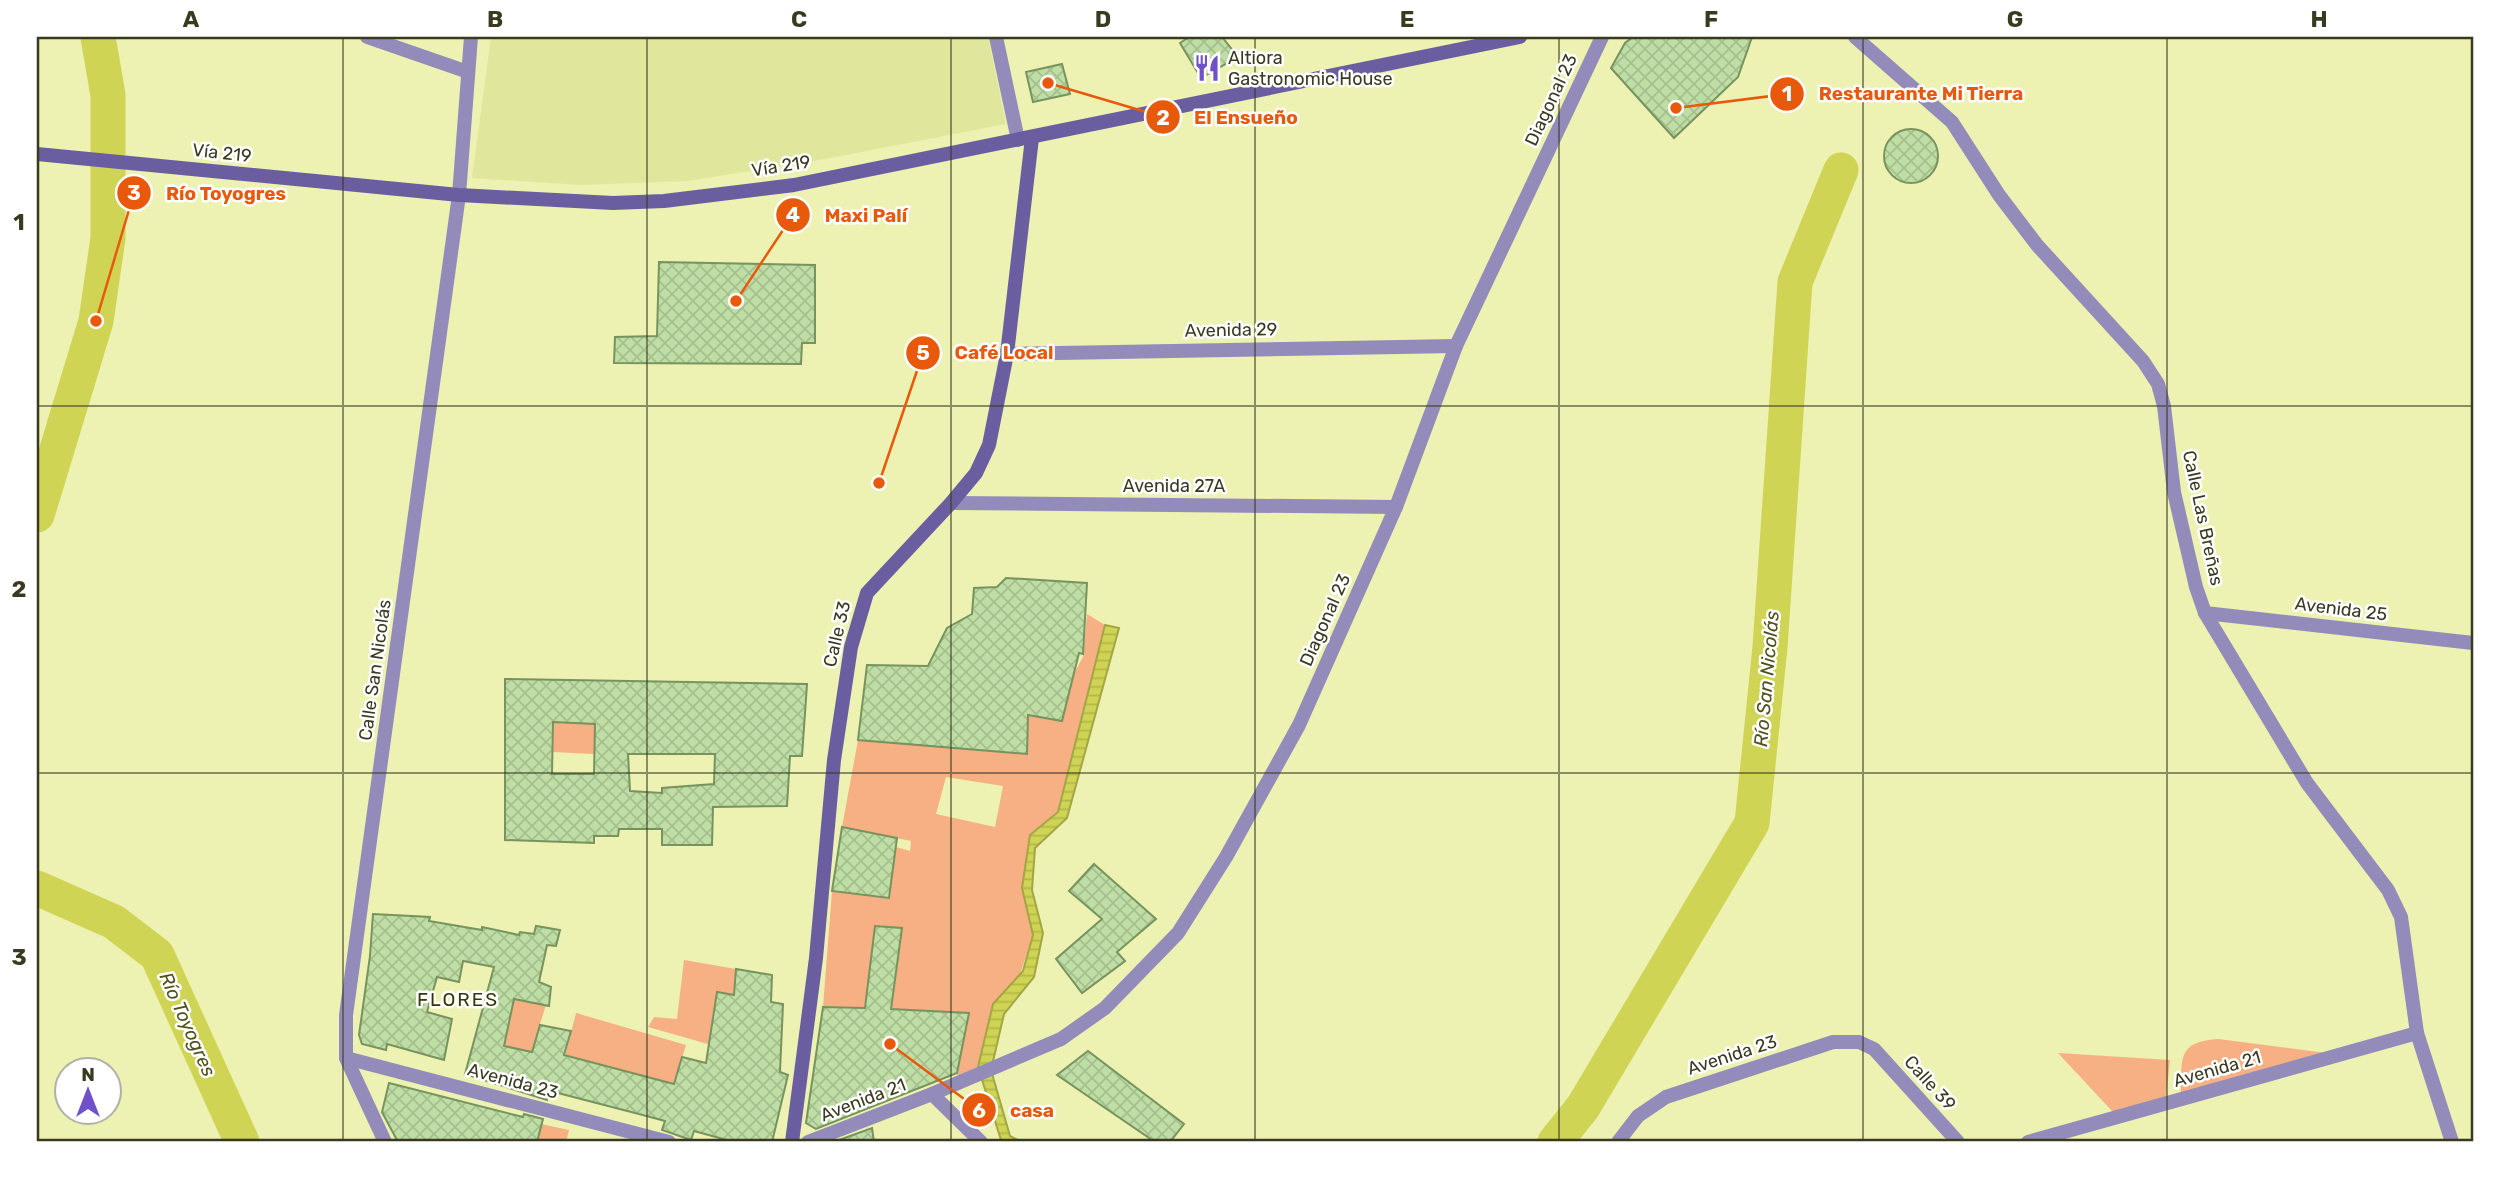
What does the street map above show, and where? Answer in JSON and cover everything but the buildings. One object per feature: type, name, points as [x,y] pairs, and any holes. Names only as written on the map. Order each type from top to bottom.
[{"type":"main road","name":"Vía 219","points":[[37,154],[459,195],[613,202],[664,201],[794,185],[1520,37]]},
{"type":"main road","name":"Calle 33","points":[[792,1142],[816,958],[834,760],[851,646],[867,593],[976,473],[989,445],[1007,354],[1025,139]]},
{"type":"street","points":[[367,37],[468,72]]},
{"type":"street","name":"Calle San Nicolás","points":[[385,1142],[346,1058],[346,1015],[459,195],[471,37]]},
{"type":"street","points":[[996,37],[1025,139]]},
{"type":"street","name":"Diagonal 23","points":[[932,1094],[1061,1039],[1105,1008],[1178,933],[1226,857],[1299,725],[1396,507],[1456,346],[1602,37]]},
{"type":"street","name":"Calle Las Breñas","points":[[1855,37],[1952,122],[1999,195],[2037,246],[2143,361],[2158,384],[2164,406],[2174,492],[2196,587],[2205,613],[2306,783],[2388,890],[2402,917],[2417,1032],[2452,1142]]},
{"type":"street","name":"Avenida 29","points":[[1007,354],[1456,346]]},
{"type":"street","name":"Avenida 27A","points":[[951,503],[1396,507]]},
{"type":"street","name":"Avenida 25","points":[[2205,613],[2473,643]]},
{"type":"street","name":"Avenida 21","points":[[2028,1142],[2417,1032]]},
{"type":"street","name":"Avenida 23","points":[[1618,1142],[1638,1116],[1666,1097],[1833,1042],[1859,1042],[1874,1049]]},
{"type":"street","name":"Calle 39","points":[[1874,1049],[1958,1142]]},
{"type":"street","name":"Avenida 23","points":[[346,1058],[669,1142]]},
{"type":"street","points":[[932,1094],[981,1142]]},
{"type":"street","name":"Avenida 21","points":[[808,1142],[932,1094]]},
{"type":"shaded area","points":[[491,37],[988,37],[1006,124],[825,159],[688,181],[581,185],[472,178]]},
{"type":"shaded area","points":[[1087,614],[1105,625],[1058,812],[1030,835],[1022,888],[1033,935],[1020,974],[993,1004],[978,1067],[957,1076],[969,1013],[891,1009],[902,928],[875,925],[865,1008],[823,1007],[832,891],[889,898],[896,847],[910,851],[911,841],[842,827],[858,740],[1026,754],[1028,715],[1072,677],[1083,657]],"holes":[[[946,777],[1003,786],[995,827],[936,814]]]},
{"type":"shaded area","points":[[1105,625],[1119,628],[1067,818],[1035,848],[1032,890],[1043,933],[1034,977],[1004,1014],[991,1070],[1010,1136],[1022,1142],[1001,1140],[978,1067],[993,1004],[1023,971],[1033,935],[1022,888],[1030,835],[1058,812]]},
{"type":"shaded area","points":[[554,680],[595,724],[594,754],[553,752]]},
{"type":"shaded area","points":[[684,960],[736,969],[729,1050],[648,1027],[654,1017],[677,1019]]},
{"type":"shaded area","points":[[514,999],[546,1005],[531,1052],[504,1046]]},
{"type":"shaded area","points":[[576,1013],[686,1045],[674,1084],[565,1056]]},
{"type":"shaded area","points":[[2218,1039],[2326,1053],[2181,1093],[2184,1054],[2195,1044]]},
{"type":"shaded area","points":[[2058,1053],[2170,1060],[2166,1098],[2113,1112]]},
{"type":"shaded area","points":[[541,1124],[569,1130],[566,1142],[537,1142]]},
{"type":"waterway","name":"Río Toyogres","points":[[37,515],[96,321],[108,238],[108,95],[98,37]]},
{"type":"waterway","name":"Río San Nicolás","points":[[1555,1142],[1583,1107],[1752,823],[1770,647],[1795,282],[1841,170]]},
{"type":"waterway","name":"Río Toyogres","points":[[37,888],[114,922],[157,955],[242,1142]]},
{"type":"place","name":"Altiora Gastronomic House","points":[[1207,68]]},
{"type":"place","name":"El Ensueño","points":[[1048,83]]},
{"type":"place","name":"Restaurante Mi Tierra","points":[[1676,108]]},
{"type":"place","name":"Maxi Palí","points":[[736,301]]},
{"type":"place","name":"Río Toyogres","points":[[96,321]]},
{"type":"place","name":"Café Local","points":[[879,483]]},
{"type":"place","name":"casa","points":[[890,1044]]},
{"type":"district","name":"FLORES","points":[[458,999]]}]
